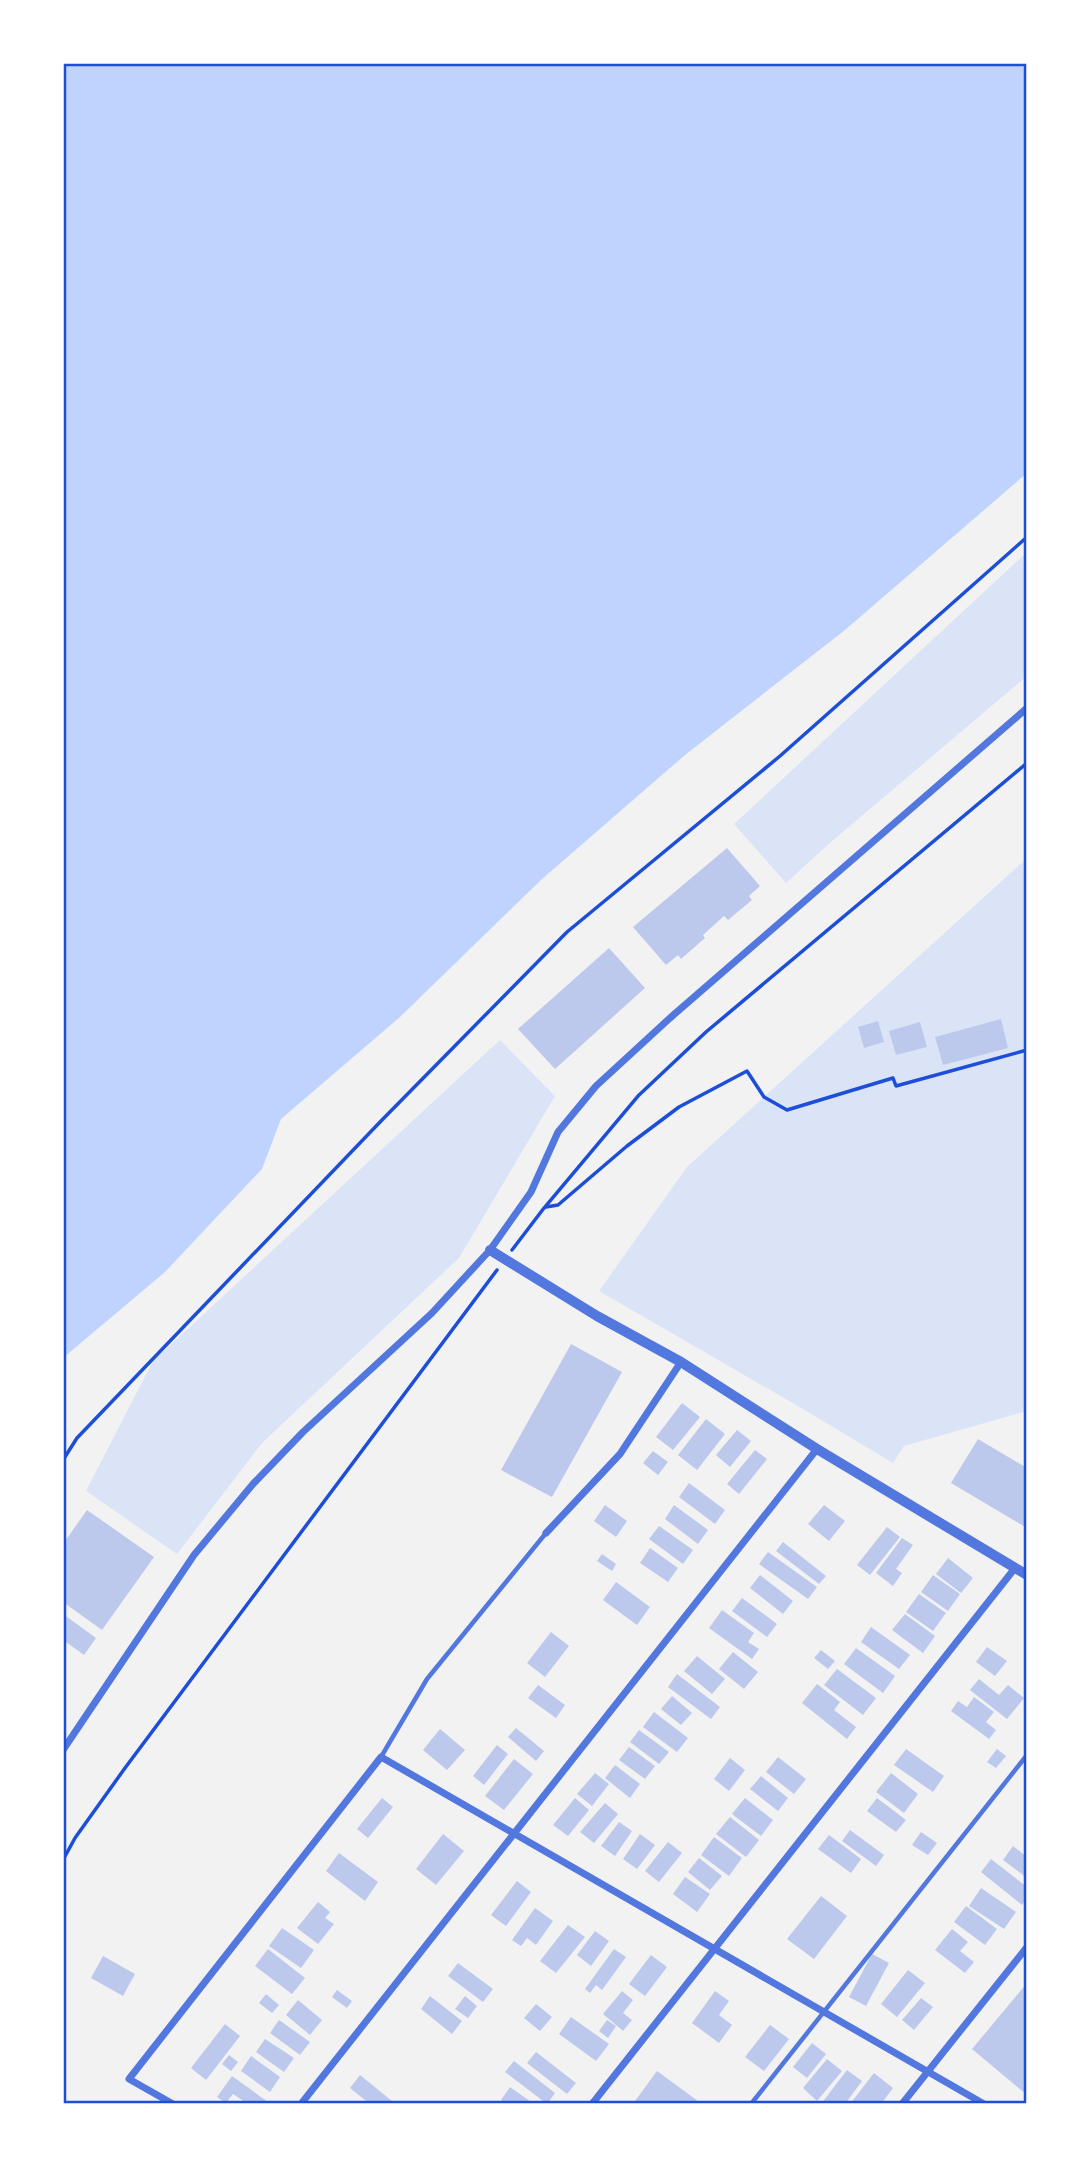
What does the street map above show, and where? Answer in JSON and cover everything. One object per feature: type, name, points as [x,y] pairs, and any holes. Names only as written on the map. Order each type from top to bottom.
[{"type":"street","points":[[63,1750],[194,1555],[253,1484],[303,1432],[432,1313],[490,1250],[531,1192],[558,1132],[596,1086],[676,1013],[1027,708]]},
{"type":"street","points":[[490,1250],[681,1362],[817,1450],[1027,1575]]},
{"type":"street","points":[[546,1533],[620,1454],[681,1362]]},
{"type":"street","points":[[300,2104],[817,1450]]},
{"type":"street","points":[[592,2104],[1014,1568]]},
{"type":"street","points":[[173,2104],[129,2079],[381,1757],[984,2104]]},
{"type":"street","points":[[902,2104],[1027,1947]]},
{"type":"lane","points":[[381,1757],[427,1679],[546,1533]]},
{"type":"lane","points":[[751,2104],[1027,1755]]},
{"type":"path","points":[[63,1460],[77,1438],[205,1303],[567,932],[780,756],[1027,537]]},
{"type":"path","points":[[544,1208],[558,1205],[627,1146],[679,1107],[747,1071],[764,1097],[787,1110],[893,1078],[896,1086],[1027,1050]]},
{"type":"shaded area","points":[[1027,552],[1027,676],[786,883],[734,824]]},
{"type":"shaded area","points":[[1027,858],[1027,1411],[904,1446],[893,1463],[599,1291],[687,1167]]},
{"type":"shaded area","points":[[500,1040],[555,1096],[459,1258],[262,1443],[177,1554],[86,1491],[153,1361]]},
{"type":"water","points":[[63,63],[1027,63],[1027,473],[845,630],[685,755],[542,879],[400,1017],[281,1119],[262,1169],[165,1272],[63,1358]]},
{"type":"building","points":[[727,848],[760,886],[749,896],[752,900],[728,920],[724,916],[703,935],[705,938],[681,959],[678,955],[666,965],[633,927]]},
{"type":"building","points":[[609,948],[645,988],[555,1069],[518,1029]]},
{"type":"building","points":[[1001,1019],[1008,1048],[943,1065],[935,1037]]},
{"type":"building","points":[[878,1021],[884,1042],[864,1048],[858,1027]]},
{"type":"building","points":[[920,1022],[927,1047],[896,1055],[889,1031]]},
{"type":"building","points":[[571,1344],[622,1372],[552,1497],[501,1470]]},
{"type":"building","points":[[682,1403],[700,1417],[673,1450],[656,1437]]},
{"type":"building","points":[[706,1419],[725,1434],[697,1470],[678,1455]]},
{"type":"building","points":[[737,1430],[751,1441],[730,1467],[716,1455]]},
{"type":"building","points":[[978,1439],[1027,1468],[1027,1528],[951,1483]]},
{"type":"building","points":[[755,1450],[767,1459],[739,1494],[727,1484]]},
{"type":"building","points":[[653,1451],[668,1462],[658,1475],[643,1463]]},
{"type":"building","points":[[689,1483],[725,1510],[715,1524],[679,1497]]},
{"type":"building","points":[[605,1505],[627,1521],[616,1537],[594,1521]]},
{"type":"building","points":[[674,1505],[708,1530],[698,1544],[665,1519]]},
{"type":"building","points":[[824,1505],[845,1521],[829,1541],[808,1524]]},
{"type":"building","points":[[87,1510],[154,1557],[102,1630],[63,1602],[63,1544]]},
{"type":"building","points":[[659,1526],[693,1550],[683,1564],[649,1539]]},
{"type":"building","points":[[887,1527],[900,1537],[870,1575],[857,1565]]},
{"type":"building","points":[[902,1538],[913,1545],[896,1569],[902,1573],[893,1586],[876,1573]]},
{"type":"building","points":[[783,1542],[826,1576],[819,1584],[776,1551]]},
{"type":"building","points":[[650,1548],[678,1568],[668,1582],[640,1563]]},
{"type":"building","points":[[768,1552],[817,1587],[808,1599],[759,1564]]},
{"type":"building","points":[[602,1554],[616,1564],[612,1571],[597,1561]]},
{"type":"building","points":[[948,1558],[973,1578],[961,1593],[936,1574]]},
{"type":"building","points":[[760,1575],[793,1601],[783,1614],[750,1588]]},
{"type":"building","points":[[933,1575],[960,1594],[948,1611],[921,1592]]},
{"type":"building","points":[[616,1582],[650,1607],[637,1625],[603,1600]]},
{"type":"building","points":[[919,1594],[946,1613],[933,1631],[906,1612]]},
{"type":"building","points":[[742,1598],[777,1624],[767,1637],[732,1611]]},
{"type":"building","points":[[722,1610],[754,1633],[748,1642],[759,1649],[752,1659],[709,1628]]},
{"type":"building","points":[[63,1614],[96,1638],[84,1655],[66,1642],[63,1647]]},
{"type":"building","points":[[905,1614],[935,1636],[923,1653],[892,1630]]},
{"type":"building","points":[[871,1627],[910,1655],[899,1669],[861,1642]]},
{"type":"building","points":[[551,1632],[569,1646],[545,1677],[527,1663]]},
{"type":"building","points":[[987,1647],[1007,1661],[995,1676],[976,1662]]},
{"type":"building","points":[[856,1648],[895,1676],[883,1693],[844,1664]]},
{"type":"building","points":[[821,1650],[835,1661],[828,1669],[814,1658]]},
{"type":"building","points":[[733,1652],[758,1672],[744,1689],[719,1669]]},
{"type":"building","points":[[697,1656],[725,1679],[712,1694],[684,1671]]},
{"type":"building","points":[[837,1669],[876,1698],[863,1715],[824,1685]]},
{"type":"building","points":[[677,1674],[720,1707],[711,1719],[668,1687]]},
{"type":"building","points":[[979,1679],[999,1695],[1008,1685],[1024,1698],[1007,1719],[970,1690]]},
{"type":"building","points":[[817,1684],[840,1702],[834,1710],[856,1727],[847,1739],[802,1703]]},
{"type":"building","points":[[538,1685],[565,1705],[556,1718],[528,1698]]},
{"type":"building","points":[[672,1696],[692,1713],[681,1725],[661,1709]]},
{"type":"building","points":[[974,1697],[994,1712],[986,1722],[996,1730],[989,1739],[951,1711],[958,1701],[967,1707]]},
{"type":"building","points":[[654,1712],[688,1738],[677,1752],[643,1727]]},
{"type":"building","points":[[516,1728],[544,1751],[536,1761],[508,1737]]},
{"type":"building","points":[[440,1729],[465,1750],[447,1770],[423,1750]]},
{"type":"building","points":[[639,1730],[669,1752],[659,1764],[630,1742]]},
{"type":"building","points":[[497,1745],[508,1754],[484,1785],[473,1776]]},
{"type":"building","points":[[629,1747],[655,1766],[645,1779],[619,1760]]},
{"type":"building","points":[[906,1749],[944,1776],[933,1792],[894,1765]]},
{"type":"building","points":[[997,1749],[1006,1756],[996,1768],[987,1762]]},
{"type":"building","points":[[778,1757],[806,1779],[794,1794],[766,1772]]},
{"type":"building","points":[[730,1758],[745,1770],[729,1791],[714,1779]]},
{"type":"building","points":[[514,1759],[533,1774],[504,1810],[485,1796]]},
{"type":"building","points":[[615,1765],[640,1784],[630,1798],[605,1778]]},
{"type":"building","points":[[595,1773],[609,1784],[592,1806],[577,1794]]},
{"type":"building","points":[[891,1773],[918,1794],[904,1813],[876,1792]]},
{"type":"building","points":[[761,1776],[788,1798],[778,1811],[750,1789]]},
{"type":"building","points":[[382,1798],[393,1807],[368,1838],[357,1829]]},
{"type":"building","points":[[575,1798],[589,1810],[568,1836],[553,1825]]},
{"type":"building","points":[[745,1798],[773,1820],[761,1836],[732,1814]]},
{"type":"building","points":[[877,1798],[906,1820],[896,1832],[867,1811]]},
{"type":"building","points":[[605,1803],[618,1814],[594,1843],[580,1832]]},
{"type":"building","points":[[730,1817],[759,1840],[746,1857],[716,1834]]},
{"type":"building","points":[[619,1822],[632,1831],[615,1856],[601,1846]]},
{"type":"building","points":[[850,1830],[884,1855],[876,1866],[842,1841]]},
{"type":"building","points":[[921,1832],[937,1843],[928,1855],[912,1845]]},
{"type":"building","points":[[443,1834],[464,1851],[436,1885],[416,1869]]},
{"type":"building","points":[[640,1834],[655,1845],[637,1869],[623,1859]]},
{"type":"building","points":[[829,1835],[861,1859],[851,1873],[818,1849]]},
{"type":"building","points":[[714,1837],[742,1858],[729,1876],[701,1855]]},
{"type":"building","points":[[668,1842],[682,1853],[659,1882],[645,1871]]},
{"type":"building","points":[[1013,1846],[1027,1857],[1027,1878],[1003,1860]]},
{"type":"building","points":[[339,1853],[378,1882],[365,1901],[326,1871]]},
{"type":"building","points":[[699,1858],[722,1876],[710,1890],[688,1872]]},
{"type":"building","points":[[991,1859],[1027,1887],[1027,1898],[1022,1905],[981,1872]]},
{"type":"building","points":[[685,1877],[710,1894],[697,1912],[673,1894]]},
{"type":"building","points":[[517,1881],[531,1892],[506,1926],[491,1915]]},
{"type":"building","points":[[981,1888],[1016,1912],[1004,1929],[969,1906]]},
{"type":"building","points":[[821,1896],[847,1916],[814,1959],[787,1939]]},
{"type":"building","points":[[318,1902],[330,1912],[325,1918],[334,1924],[318,1944],[297,1928]]},
{"type":"building","points":[[966,1906],[997,1929],[985,1945],[954,1922]]},
{"type":"building","points":[[535,1908],[553,1921],[536,1945],[527,1938],[521,1946],[512,1940]]},
{"type":"building","points":[[568,1925],[585,1937],[556,1973],[540,1961]]},
{"type":"building","points":[[282,1928],[314,1950],[301,1968],[269,1946]]},
{"type":"building","points":[[952,1929],[968,1942],[960,1951],[974,1962],[965,1973],[935,1950]]},
{"type":"building","points":[[595,1931],[609,1941],[591,1966],[577,1955]]},
{"type":"building","points":[[268,1949],[305,1978],[292,1994],[255,1966]]},
{"type":"building","points":[[614,1949],[626,1957],[602,1990],[596,1985],[590,1993],[585,1989]]},
{"type":"building","points":[[872,1954],[889,1963],[866,2006],[849,1997]]},
{"type":"building","points":[[651,1955],[667,1967],[645,1996],[629,1984]]},
{"type":"building","points":[[103,1956],[135,1974],[123,1996],[91,1978]]},
{"type":"building","points":[[458,1963],[493,1989],[483,2002],[448,1976]]},
{"type":"building","points":[[908,1970],[925,1983],[897,2017],[881,2004]]},
{"type":"building","points":[[1027,1983],[1027,2095],[972,2049]]},
{"type":"building","points":[[337,1990],[352,2001],[347,2008],[332,1997]]},
{"type":"building","points":[[622,1991],[633,2000],[623,2013],[632,2020],[623,2031],[603,2014]]},
{"type":"building","points":[[715,1991],[729,2001],[719,2015],[732,2025],[719,2043],[692,2023]]},
{"type":"building","points":[[266,1994],[279,2005],[272,2013],[259,2003]]},
{"type":"building","points":[[430,1996],[462,2021],[452,2034],[421,2009]]},
{"type":"building","points":[[465,1996],[477,2006],[468,2018],[455,2009]]},
{"type":"building","points":[[921,1998],[933,2007],[914,2030],[902,2020]]},
{"type":"building","points":[[298,2000],[322,2020],[310,2035],[286,2015]]},
{"type":"building","points":[[536,2004],[552,2017],[540,2031],[524,2018]]},
{"type":"building","points":[[571,2017],[609,2044],[596,2061],[559,2034]]},
{"type":"building","points":[[279,2020],[310,2042],[300,2055],[270,2033]]},
{"type":"building","points":[[607,2020],[616,2026],[608,2038],[599,2031]]},
{"type":"building","points":[[225,2024],[240,2036],[206,2080],[191,2068]]},
{"type":"building","points":[[770,2025],[789,2039],[764,2071],[745,2057]]},
{"type":"building","points":[[265,2039],[294,2058],[284,2072],[256,2052]]},
{"type":"building","points":[[812,2043],[826,2054],[807,2078],[793,2067]]},
{"type":"building","points":[[536,2052],[576,2083],[567,2094],[527,2063]]},
{"type":"building","points":[[229,2055],[238,2062],[231,2071],[222,2064]]},
{"type":"building","points":[[251,2056],[280,2077],[270,2092],[241,2071]]},
{"type":"building","points":[[827,2059],[842,2071],[817,2101],[803,2088]]},
{"type":"building","points":[[514,2061],[555,2093],[547,2104],[505,2072]]},
{"type":"building","points":[[847,2070],[862,2081],[845,2104],[821,2104]]},
{"type":"building","points":[[657,2071],[702,2104],[639,2104],[635,2101]]},
{"type":"building","points":[[874,2073],[893,2088],[881,2104],[850,2104]]},
{"type":"building","points":[[360,2075],[392,2101],[390,2104],[370,2104],[350,2088]]},
{"type":"building","points":[[232,2076],[268,2102],[248,2104],[233,2094],[226,2103],[217,2097]]},
{"type":"building","points":[[510,2087],[534,2104],[507,2104],[501,2100]]}]
